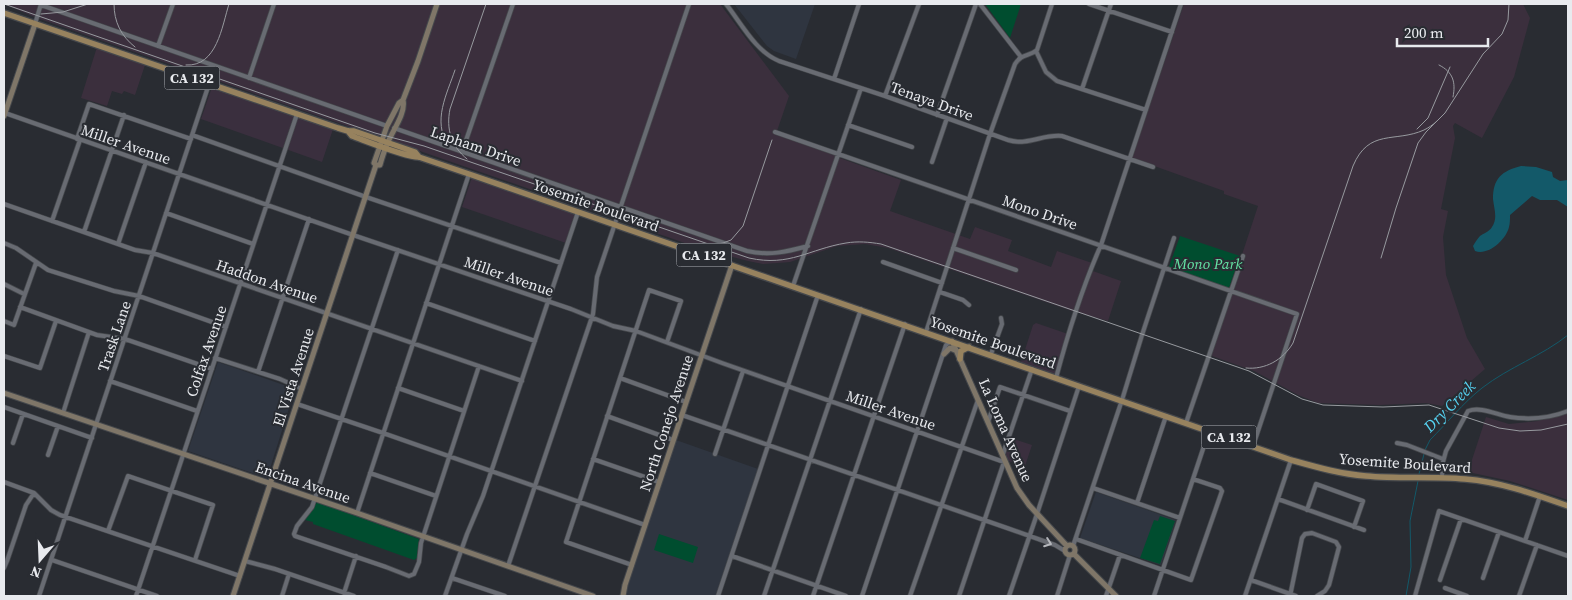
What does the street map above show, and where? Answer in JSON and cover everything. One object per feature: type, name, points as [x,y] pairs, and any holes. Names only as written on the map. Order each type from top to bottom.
[{"type":"main road","name":"Yosemite Boulevard","points":[[4,13],[297,114],[348,131],[354,131],[384,144],[415,152],[419,157],[991,354],[1291,460],[1340,473],[1364,476],[1442,477],[1501,484],[1568,506]]},
{"type":"main road","points":[[960,359],[961,351],[969,347]]},
{"type":"street","points":[[4,115],[41,4],[387,126]]},
{"type":"street","points":[[158,46],[173,4]]},
{"type":"street","points":[[249,78],[274,4]]},
{"type":"street","points":[[384,144],[394,128],[404,105],[403,100],[437,4]]},
{"type":"street","points":[[462,152],[513,4]]},
{"type":"street","points":[[508,566],[592,317],[597,277],[619,208],[689,4]]},
{"type":"street","name":"Tenaya Drive","points":[[726,4],[761,49],[768,56],[779,61],[1008,140],[1020,142],[1048,136],[1062,136],[1152,167]]},
{"type":"street","points":[[834,79],[859,4]]},
{"type":"street","points":[[885,96],[918,4]]},
{"type":"street","points":[[937,115],[976,4]]},
{"type":"street","points":[[980,4],[1021,57]]},
{"type":"street","points":[[926,332],[990,134],[1015,64],[1021,57],[1036,50],[1052,4]]},
{"type":"street","points":[[1089,4],[1172,32]]},
{"type":"street","points":[[1082,89],[1111,4]]},
{"type":"street","points":[[1056,378],[1064,347],[1088,276],[1101,246],[1181,4]]},
{"type":"street","points":[[1036,50],[1046,72],[1053,78],[1146,110]]},
{"type":"street","name":"Trask Lane","points":[[39,596],[209,84]]},
{"type":"street","points":[[793,286],[861,88]]},
{"type":"street","points":[[384,144],[387,126],[399,103],[403,100]]},
{"type":"street","points":[[52,221],[89,104],[561,263]]},
{"type":"street","name":"Colfax Avenue","points":[[136,596],[297,114]]},
{"type":"street","name":"Miller Avenue","points":[[4,115],[146,162],[548,301],[613,326],[636,331],[830,401],[1003,459]]},
{"type":"street","points":[[84,232],[124,115]]},
{"type":"street","points":[[932,162],[947,118]]},
{"type":"street","points":[[848,125],[912,147]]},
{"type":"street","name":"Lapham Drive","points":[[394,128],[619,208],[756,253],[779,254],[808,246]]},
{"type":"street","name":"Mono Drive","points":[[775,132],[1297,314],[1253,446]]},
{"type":"street","name":"El Vista Avenue","points":[[233,596],[366,197],[376,165],[374,163],[384,144]]},
{"type":"street","points":[[118,244],[146,162]]},
{"type":"street","points":[[357,513],[469,174]]},
{"type":"street","name":"Haddon Avenue","points":[[4,204],[136,250],[153,253],[522,381]]},
{"type":"street","points":[[445,596],[491,471],[578,212]]},
{"type":"street","points":[[166,213],[253,244]]},
{"type":"street","points":[[258,372],[309,219]]},
{"type":"street","points":[[1057,596],[1075,550],[1073,546],[1174,238]]},
{"type":"street","points":[[4,243],[16,248],[48,270],[114,291],[139,296],[226,327]]},
{"type":"street","points":[[953,248],[1016,270]]},
{"type":"street","points":[[398,250],[314,499],[308,513],[295,529],[294,535],[297,538],[356,556],[409,576],[415,573],[419,562],[423,536],[479,366]]},
{"type":"street","points":[[1186,422],[1243,256]]},
{"type":"street","points":[[4,321],[14,325],[36,262]]},
{"type":"street","points":[[883,262],[942,283]]},
{"type":"street","name":"North Conejo Avenue","points":[[621,596],[732,265]]},
{"type":"street","points":[[4,284],[24,294]]},
{"type":"street","points":[[632,565],[566,542],[649,290],[681,301],[667,342]]},
{"type":"street","points":[[940,292],[963,300],[969,305]]},
{"type":"street","points":[[718,596],[818,296]]},
{"type":"street","points":[[426,303],[535,341]]},
{"type":"street","points":[[20,307],[96,335],[125,339],[212,369]]},
{"type":"street","points":[[764,596],[861,310]]},
{"type":"street","points":[[991,354],[1002,324],[1001,318]]},
{"type":"street","points":[[4,356],[40,368],[56,321]]},
{"type":"street","points":[[813,596],[904,324]]},
{"type":"street","points":[[63,413],[89,332]]},
{"type":"street","points":[[862,596],[946,345],[952,341]]},
{"type":"street","name":"La Loma Avenue","points":[[952,341],[1019,492],[1072,554]]},
{"type":"street","points":[[944,354],[950,348],[956,351]]},
{"type":"street","points":[[215,358],[302,389]]},
{"type":"street","points":[[959,596],[1032,369]]},
{"type":"street","points":[[716,454],[743,370]]},
{"type":"street","points":[[620,378],[686,402]]},
{"type":"street","points":[[110,381],[198,411]]},
{"type":"street","points":[[1009,596],[1079,386]]},
{"type":"street","points":[[988,422],[1000,387],[1070,411]]},
{"type":"street","points":[[398,388],[464,411]]},
{"type":"street","name":"Encina Avenue","points":[[4,392],[593,596]]},
{"type":"street","points":[[910,596],[978,400]]},
{"type":"street","points":[[297,404],[645,525]]},
{"type":"street","points":[[4,407],[92,438]]},
{"type":"street","points":[[1442,477],[1443,459],[1446,451],[1465,414],[1471,410],[1482,410],[1504,416],[1524,418],[1549,417],[1568,411]]},
{"type":"street","points":[[13,443],[23,414]]},
{"type":"street","points":[[682,415],[1066,549],[1071,545],[1073,546]]},
{"type":"street","points":[[608,416],[673,440]]},
{"type":"street","points":[[1137,503],[1166,416]]},
{"type":"street","points":[[48,455],[58,426]]},
{"type":"street","points":[[1154,596],[1209,431]]},
{"type":"street","points":[[1397,443],[1443,459]]},
{"type":"street","points":[[594,459],[659,482]]},
{"type":"street","points":[[1245,596],[1291,460]]},
{"type":"street","points":[[370,473],[436,496]]},
{"type":"street","points":[[108,531],[128,476],[172,490],[213,506],[195,560]]},
{"type":"street","points":[[1076,539],[1189,580],[1192,579],[1222,491],[1220,488],[1193,479]]},
{"type":"street","points":[[4,482],[34,493],[51,510],[65,517],[240,576]]},
{"type":"street","points":[[1306,510],[1316,484],[1363,501],[1354,527]]},
{"type":"street","points":[[1093,488],[1180,518]]},
{"type":"street","points":[[4,568],[27,503],[34,493]]},
{"type":"street","points":[[1525,541],[1540,496]]},
{"type":"street","points":[[1278,499],[1364,530]]},
{"type":"street","points":[[1415,596],[1439,511],[1568,556]]},
{"type":"street","points":[[1440,580],[1461,519]]},
{"type":"street","points":[[1483,578],[1499,532]]},
{"type":"street","points":[[1290,595],[1302,538],[1305,534],[1310,533],[1336,542],[1339,547],[1328,585],[1325,591],[1317,596]]},
{"type":"street","points":[[1520,596],[1537,545]]},
{"type":"street","points":[[1072,554],[1116,596]]},
{"type":"street","points":[[1106,596],[1120,555]]},
{"type":"street","points":[[344,593],[356,556]]},
{"type":"street","points":[[732,556],[846,596]]},
{"type":"street","points":[[52,560],[157,596]]},
{"type":"street","points":[[245,561],[354,596]]},
{"type":"street","points":[[282,596],[289,574]]},
{"type":"street","points":[[452,578],[505,596]]},
{"type":"street","points":[[1251,580],[1296,596]]},
{"type":"street","points":[[1445,588],[1454,594],[1467,596]]},
{"type":"shaded area","points":[[4,4],[720,4],[789,96],[777,131],[839,153],[837,157],[901,180],[890,211],[970,239],[975,227],[1012,240],[1008,251],[1051,267],[1057,251],[1092,263],[1090,270],[1121,281],[1108,321],[1072,311],[888,248],[865,244],[837,246],[790,262],[763,264],[748,261],[702,249],[37,18]]},
{"type":"shaded area","points":[[734,4],[815,4],[796,59],[774,51],[767,46]]},
{"type":"shaded area","points":[[1184,4],[1523,4],[1530,18],[1514,77],[1482,138],[1455,123],[1453,126],[1455,138],[1441,209],[1448,211],[1443,237],[1446,275],[1467,338],[1485,369],[1442,406],[1426,403],[1380,405],[1318,403],[1298,395],[1254,371],[1209,355],[1258,206],[1224,194],[1224,191],[1132,158]]},
{"type":"shaded area","points":[[97,47],[145,65],[135,95],[124,91],[122,94],[112,91],[107,106],[81,98]]},
{"type":"shaded area","points":[[212,87],[333,129],[322,162],[201,119]]},
{"type":"shaded area","points":[[472,177],[576,213],[566,243],[462,207]]},
{"type":"shaded area","points":[[1036,323],[1068,334],[1055,374],[1021,362],[1033,325]]},
{"type":"shaded area","points":[[218,362],[295,389],[267,478],[188,451]]},
{"type":"shaded area","points":[[1568,408],[1568,500],[1510,481],[1468,472],[1486,417],[1509,424],[1538,421]]},
{"type":"shaded area","points":[[1011,438],[1032,445],[1025,466],[1005,460]]},
{"type":"shaded area","points":[[676,440],[758,469],[716,596],[624,596]]},
{"type":"shaded area","points":[[1096,492],[1176,520],[1161,565],[1080,538]]},
{"type":"green space","points":[[985,4],[1021,4],[1010,38]]},
{"type":"green space","name":"Mono Park","points":[[1180,236],[1240,256],[1229,288],[1169,267]]},
{"type":"green space","points":[[317,502],[419,539],[417,558],[414,560],[305,520]]},
{"type":"green space","points":[[1160,516],[1175,521],[1160,564],[1140,558],[1154,520],[1158,521]]},
{"type":"green space","points":[[659,534],[698,547],[693,563],[654,550]]},
{"type":"water","points":[[1521,166],[1536,167],[1552,172],[1553,177],[1560,181],[1568,180],[1568,207],[1557,200],[1540,200],[1532,196],[1510,215],[1510,224],[1507,232],[1496,246],[1485,251],[1475,251],[1473,246],[1477,240],[1494,224],[1493,192],[1497,181],[1504,173]]},
{"type":"waterway","name":"Dry Creek","points":[[1425,450],[1430,440],[1482,388],[1568,335]]},
{"type":"waterway","name":"Dry Creek","points":[[1419,474],[1424,454]]},
{"type":"waterway","name":"Dry Creek","points":[[1406,596],[1411,567],[1410,521],[1418,481]]},
{"type":"railway","points":[[4,4],[375,133],[424,146],[749,258],[763,260],[788,259],[846,243],[864,242],[881,244],[1249,371],[1302,399],[1323,405],[1383,407],[1429,405],[1499,428],[1520,431],[1541,430],[1568,424]]},
{"type":"railway","points":[[41,14],[63,12],[88,4]]},
{"type":"railway","points":[[114,4],[115,17],[119,28],[135,47]]},
{"type":"railway","points":[[186,65],[196,64],[205,59],[211,52],[216,44],[229,4]]},
{"type":"railway","points":[[467,159],[457,149],[451,137],[449,116],[486,4]]},
{"type":"railway","points":[[1381,258],[1418,143],[1445,113],[1483,54],[1502,34],[1508,20],[1509,4]]},
{"type":"railway","points":[[1439,65],[1448,71],[1454,82],[1453,97]]},
{"type":"railway","points":[[1417,129],[1428,118],[1450,67]]},
{"type":"railway","points":[[448,145],[443,136],[441,117],[445,98],[455,70]]},
{"type":"railway","points":[[1246,368],[1260,367],[1273,363],[1293,343],[1353,166],[1359,154],[1375,141],[1413,134],[1426,129],[1437,121]]},
{"type":"railway","points":[[711,245],[731,240],[743,226],[772,140]]}]
